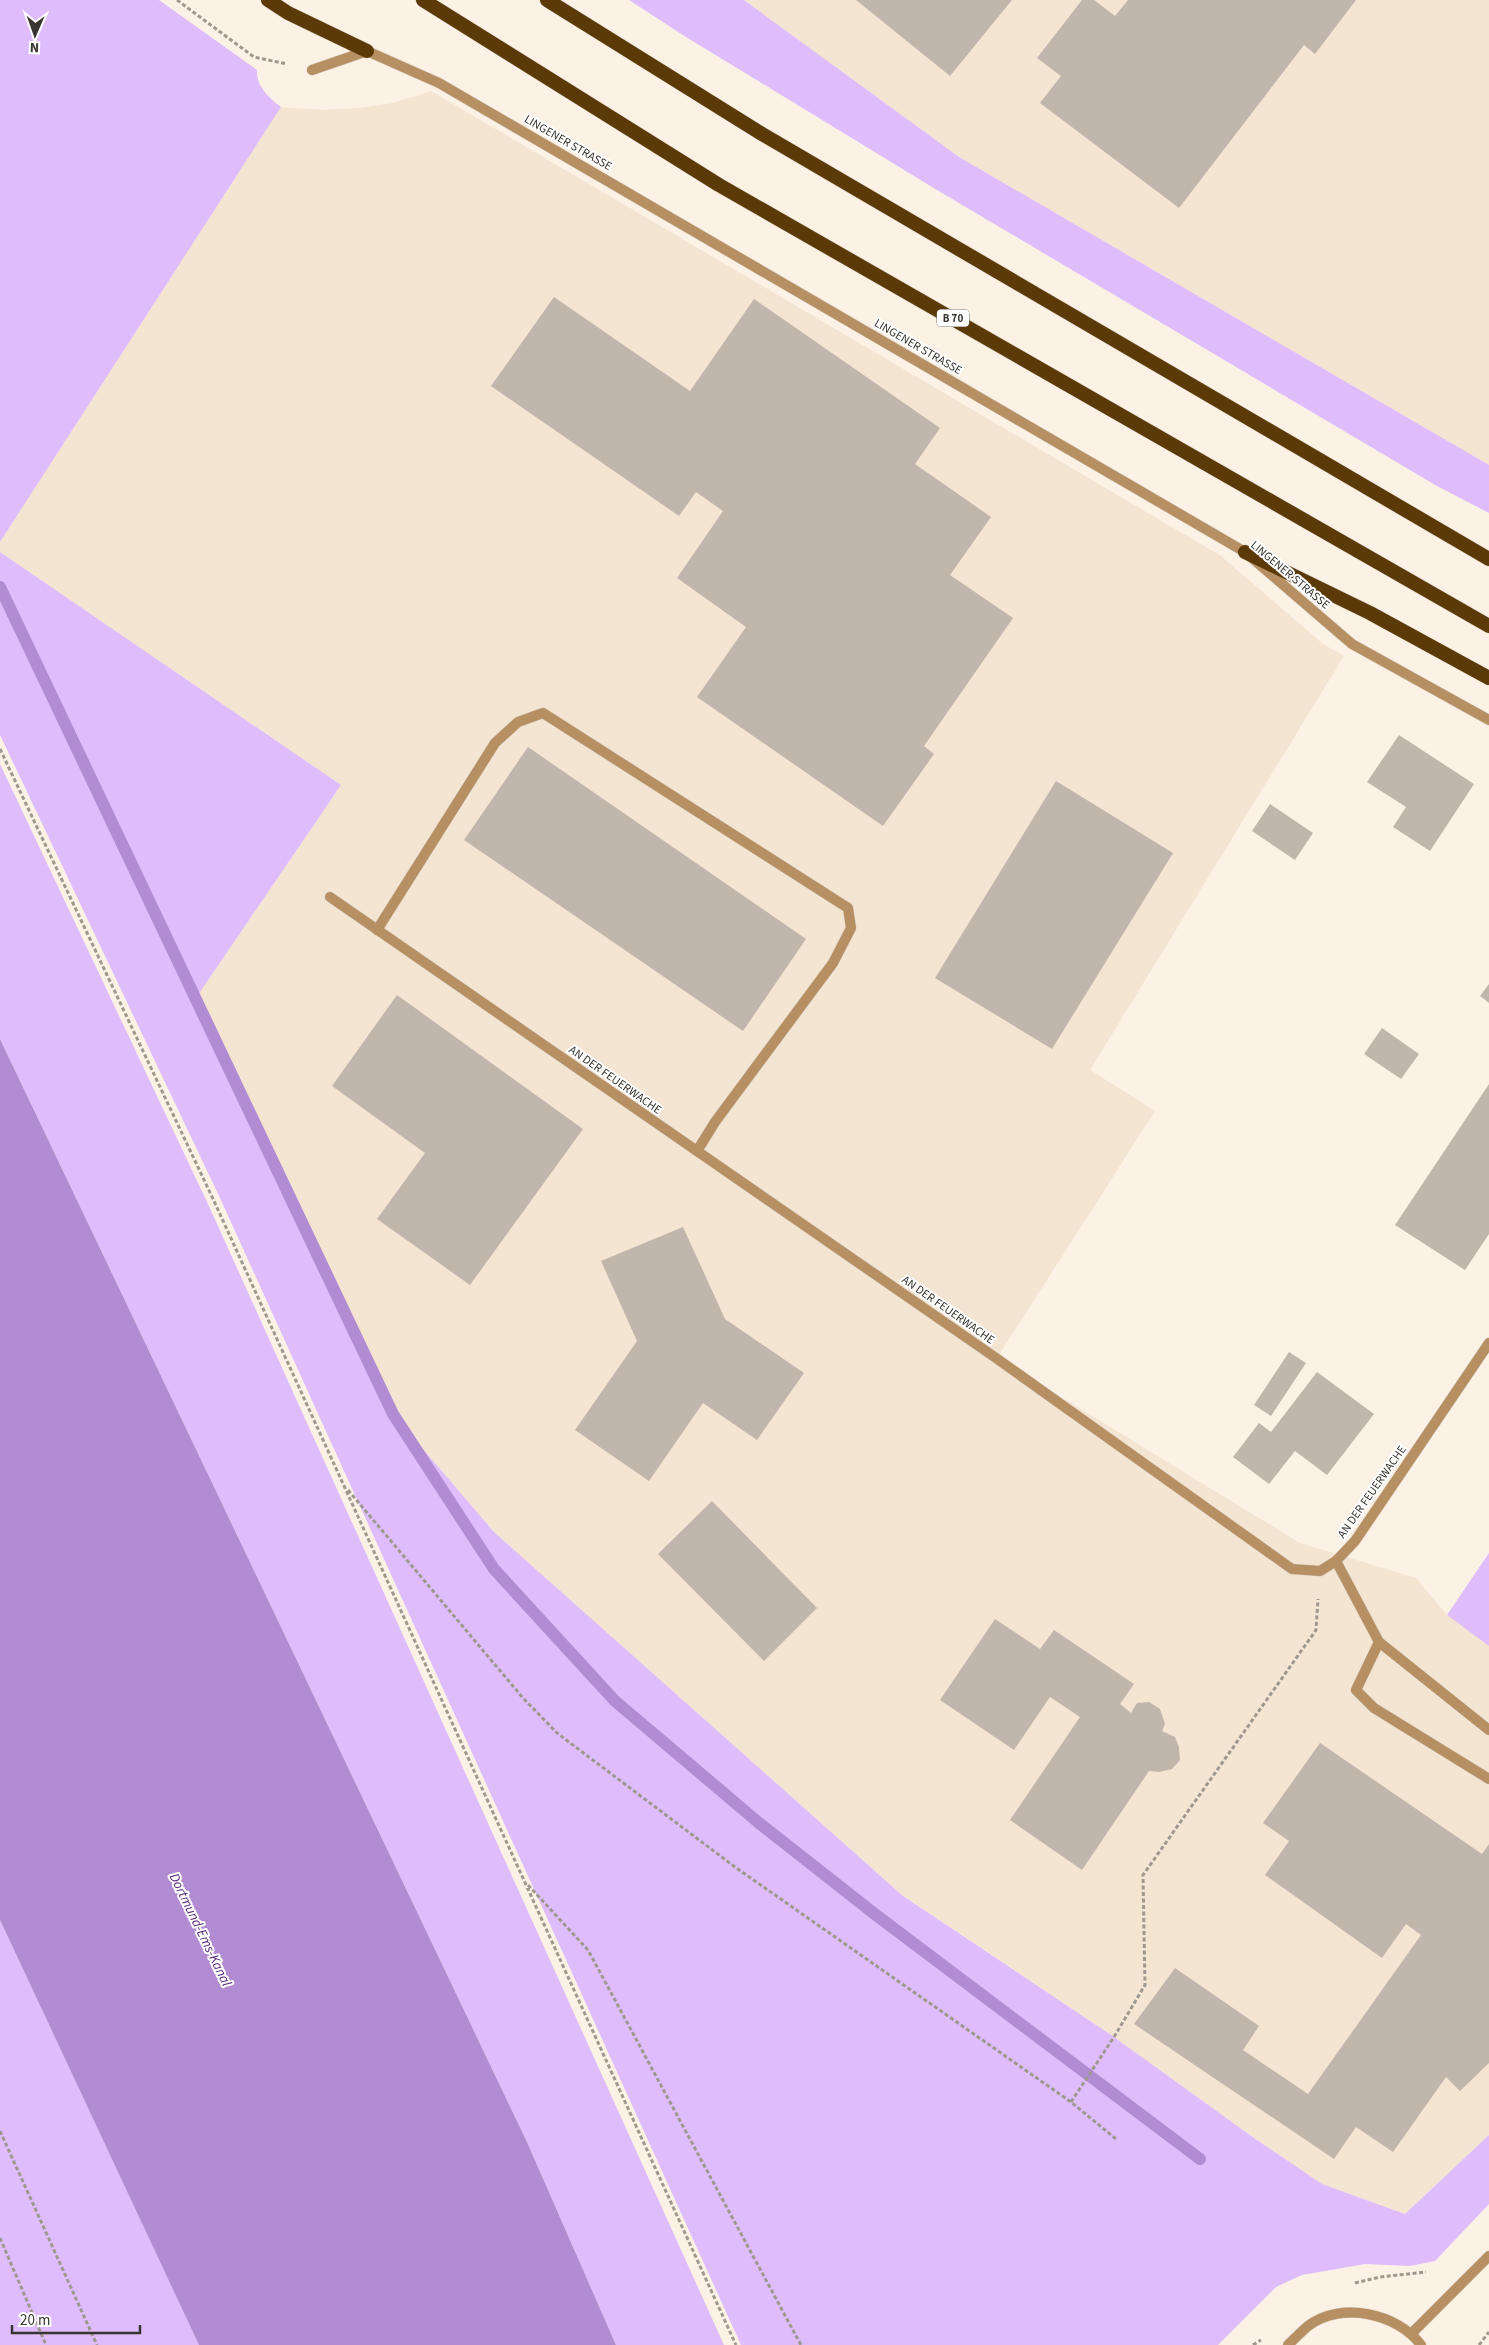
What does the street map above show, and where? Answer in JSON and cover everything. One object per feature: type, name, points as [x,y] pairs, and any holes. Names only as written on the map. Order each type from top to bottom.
[{"type":"highway","points":[[268,0],[288,13],[367,51]]},
{"type":"highway","name":"B 70","points":[[423,0],[719,184],[1489,626]]},
{"type":"highway","points":[[547,0],[771,139],[1489,558]]},
{"type":"highway","points":[[1245,552],[1370,613],[1489,678]]},
{"type":"street","points":[[312,70],[367,51]]},
{"type":"street","name":"LINGENER STRASSE","points":[[367,51],[439,82],[1245,552],[1352,644],[1489,720]]},
{"type":"street","points":[[377,930],[495,743],[518,722],[543,713],[848,908],[851,928],[833,963],[715,1122],[697,1151]]},
{"type":"street","name":"AN DER FEUERWACHE","points":[[330,897],[996,1358],[1292,1569],[1320,1571],[1336,1561],[1355,1541],[1489,1343]]},
{"type":"street","points":[[1336,1561],[1379,1642],[1489,1730]]},
{"type":"street","points":[[1379,1642],[1356,1690],[1374,1708],[1489,1779]]},
{"type":"street","points":[[1412,2333],[1489,2256]]},
{"type":"street","points":[[1288,2345],[1309,2325],[1343,2312],[1377,2315],[1412,2333],[1421,2345]]},
{"type":"path","points":[[177,0],[254,57],[312,70]]},
{"type":"path","points":[[0,749],[214,1201],[736,2345]]},
{"type":"path","points":[[344,1486],[523,1698],[557,1733],[736,1867],[1071,2102],[1116,2139]]},
{"type":"path","points":[[1071,2102],[1114,2037],[1145,1985],[1143,1875],[1316,1630],[1320,1571]]},
{"type":"path","points":[[525,1883],[588,1950],[801,2345]]},
{"type":"path","points":[[0,2131],[97,2345]]},
{"type":"path","points":[[0,2238],[46,2345]]},
{"type":"path","points":[[1348,2285],[1380,2277],[1426,2272]]},
{"type":"path","points":[[1479,2345],[1489,2332]]},
{"type":"shaded area","points":[[0,0],[159,0],[257,70],[261,86],[268,96],[281,107],[0,542]]},
{"type":"shaded area","points":[[629,0],[744,0],[959,157],[1489,465],[1489,513],[1437,486],[937,190],[686,37]]},
{"type":"shaded area","points":[[744,0],[1489,0],[1489,465],[959,157]]},
{"type":"shaded area","points":[[431,91],[1221,556],[1323,644],[1344,656],[1090,1070],[1155,1111],[997,1358],[1300,1543],[1416,1578],[1447,1615],[1489,1646],[1489,2135],[1405,2214],[1322,2184],[1254,2138],[1114,2037],[903,1896],[494,1532],[393,1414],[196,998],[341,785],[0,552],[0,542],[281,107],[322,110],[361,108],[393,103]]},
{"type":"shaded area","points":[[0,552],[341,785],[196,998],[393,1414],[494,1532],[903,1896],[1114,2037],[1254,2138],[1322,2184],[1405,2214],[1489,2135],[1489,2204],[1435,2261],[1410,2266],[1365,2264],[1302,2275],[1276,2287],[1218,2345],[741,2345],[220,1198],[0,735]]},
{"type":"shaded area","points":[[0,764],[208,1204],[724,2345],[616,2345],[527,2142],[0,1039]]},
{"type":"shaded area","points":[[1489,1553],[1489,1646],[1447,1615]]},
{"type":"shaded area","points":[[0,1920],[175,2293],[199,2345],[0,2345]]},
{"type":"water","name":"Dortmund-Ems-Kanal","points":[[0,1039],[527,2142],[616,2345],[199,2345],[0,1920]]},
{"type":"building","points":[[856,0],[1012,0],[950,76]]},
{"type":"building","points":[[1082,0],[1094,0],[1115,16],[1128,0],[1356,0],[1315,54],[1304,45],[1179,208],[1040,103],[1061,76],[1037,58]]},
{"type":"building","points":[[554,297],[690,391],[754,299],[940,428],[915,464],[991,517],[950,575],[1013,618],[924,746],[934,754],[883,826],[697,697],[746,627],[677,578],[723,511],[696,492],[679,516],[491,386]]},
{"type":"building","points":[[1399,735],[1474,784],[1430,851],[1393,827],[1406,807],[1367,782]]},
{"type":"building","points":[[528,747],[806,939],[743,1031],[464,840]]},
{"type":"building","points":[[1056,781],[1173,853],[1052,1049],[935,978]]},
{"type":"building","points":[[1270,804],[1313,833],[1295,860],[1252,831]]},
{"type":"building","points":[[1489,984],[1489,1003],[1480,996]]},
{"type":"building","points":[[397,995],[583,1129],[470,1285],[377,1219],[425,1153],[332,1086]]},
{"type":"building","points":[[1382,1028],[1419,1054],[1401,1079],[1364,1054]]},
{"type":"building","points":[[1489,1084],[1489,1234],[1465,1270],[1395,1225]]},
{"type":"building","points":[[683,1227],[725,1319],[804,1373],[757,1440],[703,1403],[649,1481],[575,1430],[637,1341],[601,1261]]},
{"type":"building","points":[[1289,1352],[1306,1363],[1271,1416],[1254,1405]]},
{"type":"building","points":[[1317,1372],[1374,1414],[1327,1475],[1295,1451],[1269,1484],[1233,1457],[1259,1423],[1271,1432]]},
{"type":"building","points":[[712,1501],[817,1608],[764,1661],[658,1554]]},
{"type":"building","points":[[995,1619],[1040,1649],[1054,1630],[1134,1684],[1120,1704],[1131,1713],[1137,1703],[1149,1702],[1160,1709],[1165,1724],[1162,1731],[1175,1737],[1179,1747],[1180,1760],[1172,1769],[1159,1772],[1149,1771],[1082,1870],[1010,1820],[1080,1717],[1050,1697],[1014,1750],[940,1700]]},
{"type":"building","points":[[1320,1743],[1482,1854],[1489,1844],[1489,2063],[1460,2091],[1446,2077],[1393,2152],[1356,2127],[1334,2159],[1134,2024],[1175,1968],[1259,2026],[1243,2050],[1308,2094],[1421,1935],[1406,1924],[1382,1958],[1265,1875],[1289,1841],[1263,1823]]},
{"type":"waterway","points":[[0,587],[393,1414],[494,1569],[615,1701],[759,1823],[876,1915],[1200,2159]]}]
